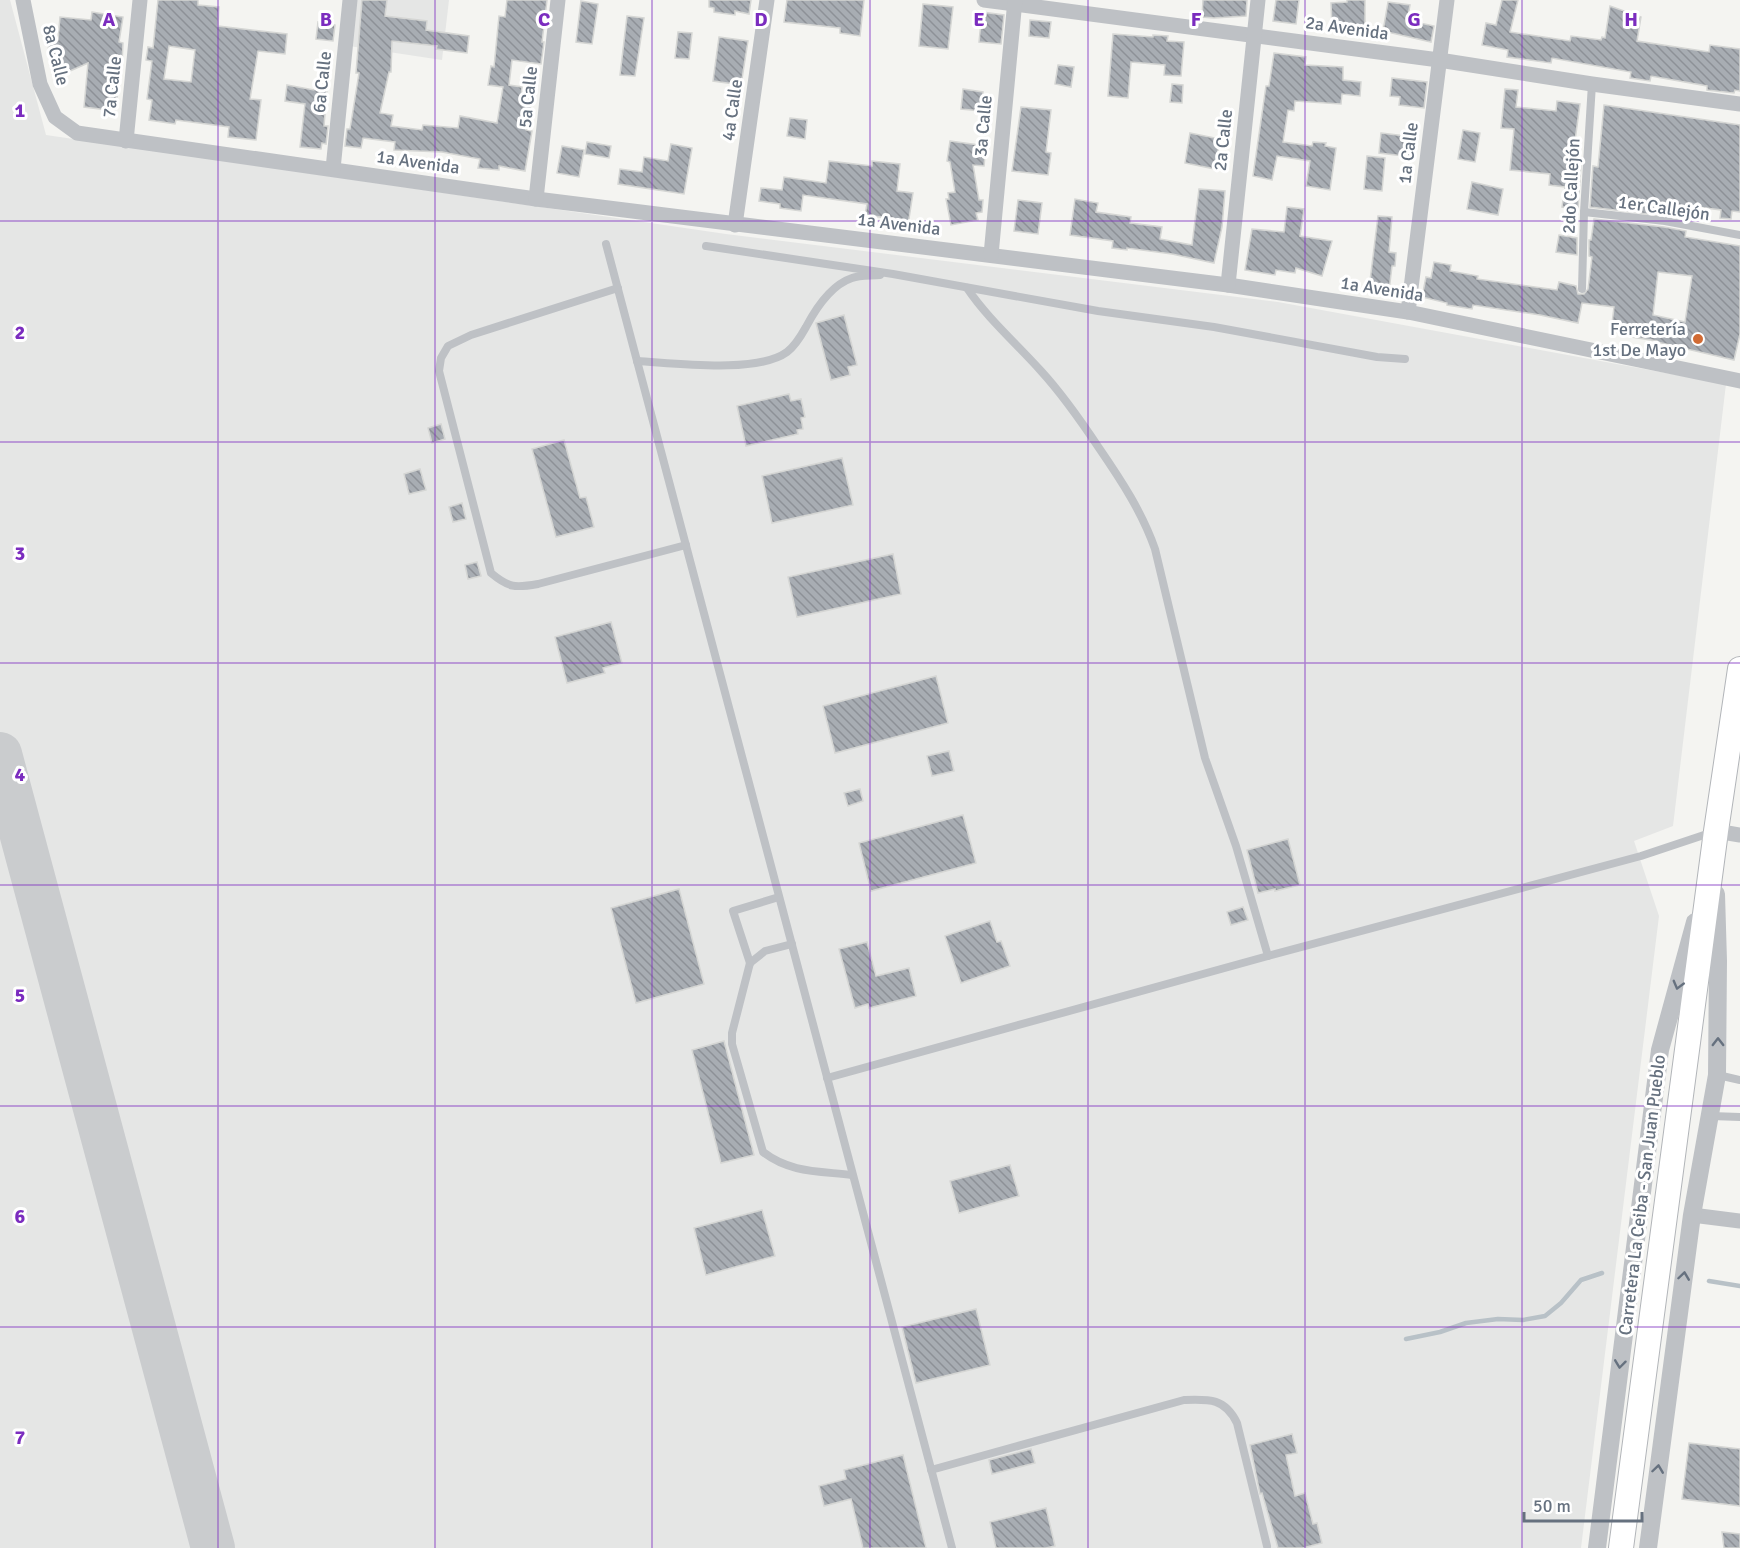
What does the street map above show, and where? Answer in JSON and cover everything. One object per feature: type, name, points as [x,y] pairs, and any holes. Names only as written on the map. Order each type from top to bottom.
[{"type":"main road","name":"Carretera La Ceiba - San Juan Pueblo","points":[[1621,1548],[1715,839],[1740,669]]},
{"type":"street","name":"8a Calle","points":[[23,0],[40,84],[55,117]]},
{"type":"street","name":"7a Calle","points":[[126,141],[141,0]]},
{"type":"street","name":"6a Calle","points":[[333,169],[350,0]]},
{"type":"street","name":"5a Calle","points":[[536,199],[558,0]]},
{"type":"street","name":"4a Calle","points":[[735,225],[766,0]]},
{"type":"street","name":"2a Avenida","points":[[984,0],[1015,2],[1439,60],[1740,104]]},
{"type":"street","name":"2a Calle","points":[[1228,285],[1258,0]]},
{"type":"street","name":"1a Calle","points":[[1408,312],[1447,0]]},
{"type":"street","name":"3a Calle","points":[[991,255],[1015,2]]},
{"type":"street","name":"1a Avenida","points":[[55,117],[77,133],[126,141],[536,199],[1228,285],[1408,312],[1740,381]]},
{"type":"street","points":[[1715,839],[1740,835]]},
{"type":"street","name":"Carretera La Ceiba - San Juan Pueblo","points":[[1648,1548],[1692,1215],[1718,1075],[1715,839]]},
{"type":"street","name":"Carretera La Ceiba - San Juan Pueblo","points":[[1597,1548],[1660,1050],[1715,839]]},
{"type":"street","points":[[1692,1215],[1740,1221]]},
{"type":"lane","name":"2do Callejón","points":[[1582,289],[1592,84]]},
{"type":"lane","name":"1er Callejón","points":[[1584,212],[1665,221],[1740,235]]},
{"type":"lane","points":[[606,244],[952,1548]]},
{"type":"lane","points":[[706,246],[893,274],[1377,357],[1405,359]]},
{"type":"lane","points":[[637,361],[743,365],[769,360],[786,352],[792,346],[831,291],[852,278],[893,274]]},
{"type":"lane","points":[[618,288],[471,334],[448,346],[441,358],[439,371],[490,573],[504,584],[517,587],[538,584],[686,545]]},
{"type":"lane","points":[[967,288],[978,304],[1071,407],[1122,481],[1146,523],[1155,549],[1205,758],[1236,846],[1268,956]]},
{"type":"lane","points":[[827,1078],[1268,956],[1641,856],[1715,839]]},
{"type":"lane","points":[[779,897],[733,911],[750,963],[732,1033],[732,1044],[763,1152],[777,1163],[791,1168],[852,1175]]},
{"type":"lane","points":[[750,963],[765,951],[792,944]]},
{"type":"lane","points":[[1718,1075],[1740,1080]]},
{"type":"lane","points":[[1711,1116],[1740,1117]]},
{"type":"lane","points":[[931,1470],[1184,1400],[1207,1399],[1219,1402],[1232,1412],[1237,1423],[1267,1546]]},
{"type":"shaded area","points":[[0,0],[10,0],[46,135],[726,234],[1278,302],[1726,384],[1673,826],[1634,841],[1659,916],[1581,1548],[0,1548]]},
{"type":"shaded area","points":[[354,0],[449,0],[442,60],[349,46]]},
{"type":"building","points":[[158,0],[198,0],[198,5],[219,7],[218,26],[287,34],[285,54],[258,51],[250,99],[261,100],[256,140],[228,137],[229,127],[176,120],[175,124],[149,120],[152,100],[147,99],[152,61],[146,60],[148,47],[153,48]],"holes":[[[169,46],[195,50],[191,82],[164,79]]]},
{"type":"building","points":[[362,0],[387,0],[385,16],[427,21],[426,30],[469,36],[467,53],[436,49],[437,46],[392,41],[391,72],[389,72],[380,113],[393,115],[391,126],[422,130],[423,125],[458,128],[460,116],[497,123],[503,87],[488,85],[491,66],[494,67],[499,16],[505,17],[507,0],[547,0],[541,64],[512,60],[509,85],[522,87],[521,98],[532,100],[526,130],[532,131],[525,171],[499,166],[499,170],[478,168],[480,159],[442,152],[394,150],[395,142],[363,138],[361,148],[345,146],[359,73],[356,73]]},
{"type":"building","points":[[709,0],[751,0],[749,14],[735,11],[735,15],[714,12],[714,8],[709,7]]},
{"type":"building","points":[[787,0],[864,0],[860,36],[840,33],[840,28],[784,22]]},
{"type":"building","points":[[1203,0],[1247,0],[1246,16],[1202,17]]},
{"type":"building","points":[[1276,0],[1299,0],[1296,24],[1273,21]]},
{"type":"building","points":[[1347,0],[1365,0],[1365,28],[1332,28],[1331,3],[1347,2]]},
{"type":"building","points":[[1502,0],[1518,0],[1510,32],[1570,41],[1571,36],[1601,40],[1602,37],[1605,38],[1610,6],[1641,17],[1637,41],[1709,52],[1710,45],[1740,49],[1740,91],[1735,90],[1734,93],[1707,90],[1707,86],[1651,76],[1650,81],[1630,78],[1631,72],[1552,58],[1551,63],[1507,57],[1508,50],[1482,45],[1486,23],[1496,25]]},
{"type":"building","points":[[581,1],[598,4],[592,44],[576,42]]},
{"type":"building","points":[[1388,2],[1410,5],[1408,16],[1421,18],[1420,23],[1434,26],[1431,42],[1383,31]]},
{"type":"building","points":[[923,4],[953,7],[948,49],[919,46]]},
{"type":"building","points":[[92,12],[123,17],[119,42],[123,43],[122,63],[115,111],[84,107],[88,63],[61,75],[51,54],[48,53],[49,39],[58,40],[60,17],[91,20]]},
{"type":"building","points":[[982,12],[1004,15],[1001,44],[979,42]]},
{"type":"building","points":[[627,16],[644,18],[635,76],[620,75]]},
{"type":"building","points":[[1030,20],[1051,22],[1049,38],[1029,36]]},
{"type":"building","points":[[318,22],[335,25],[333,41],[316,39]]},
{"type":"building","points":[[678,32],[692,33],[689,59],[675,58]]},
{"type":"building","points":[[1113,34],[1168,36],[1167,41],[1184,42],[1181,76],[1164,75],[1165,65],[1131,62],[1128,98],[1108,96]]},
{"type":"building","points":[[719,37],[748,41],[741,85],[713,81]]},
{"type":"building","points":[[1274,53],[1306,57],[1305,65],[1343,67],[1343,80],[1361,82],[1360,96],[1342,94],[1341,104],[1295,101],[1294,111],[1288,110],[1283,142],[1312,146],[1313,142],[1326,143],[1325,146],[1336,148],[1330,190],[1306,186],[1310,161],[1277,156],[1272,180],[1253,176],[1266,86],[1269,86]]},
{"type":"building","points":[[1058,65],[1074,67],[1071,87],[1055,84]]},
{"type":"building","points":[[1392,78],[1427,82],[1424,108],[1399,105],[1400,97],[1390,96]]},
{"type":"building","points":[[1172,84],[1183,85],[1182,103],[1170,102]]},
{"type":"building","points":[[287,85],[314,90],[315,87],[327,88],[324,126],[328,126],[326,144],[322,143],[321,149],[300,147],[305,104],[285,101]]},
{"type":"building","points":[[963,89],[983,92],[981,111],[961,109]]},
{"type":"building","points":[[1505,89],[1518,90],[1516,107],[1556,111],[1557,101],[1580,104],[1572,163],[1581,165],[1578,209],[1562,207],[1565,187],[1549,185],[1550,174],[1510,170],[1514,129],[1501,128]]},
{"type":"building","points":[[1604,105],[1740,125],[1740,212],[1732,211],[1731,219],[1720,218],[1721,210],[1690,206],[1688,219],[1590,207],[1593,166],[1598,167]]},
{"type":"building","points":[[1021,107],[1051,110],[1046,152],[1051,153],[1048,175],[1012,171]]},
{"type":"building","points":[[790,118],[807,120],[805,139],[787,136]]},
{"type":"building","points":[[1463,130],[1480,133],[1475,162],[1458,159]]},
{"type":"building","points":[[1190,133],[1220,139],[1215,169],[1185,163]]},
{"type":"building","points":[[1381,133],[1414,137],[1412,157],[1379,153]]},
{"type":"building","points":[[950,141],[986,146],[984,166],[973,165],[979,200],[983,200],[982,212],[976,213],[978,220],[951,225],[946,199],[949,199],[948,193],[955,192],[950,162],[947,161]]},
{"type":"building","points":[[587,142],[611,146],[609,158],[585,154]]},
{"type":"building","points":[[671,144],[692,148],[684,194],[618,184],[620,169],[642,172],[644,157],[668,161]]},
{"type":"building","points":[[562,146],[584,150],[579,177],[557,173]]},
{"type":"building","points":[[1367,156],[1385,158],[1382,191],[1364,189]]},
{"type":"building","points":[[829,161],[872,166],[872,161],[900,164],[897,191],[913,193],[908,225],[895,223],[896,219],[865,215],[867,204],[803,195],[801,211],[780,208],[780,204],[759,201],[761,188],[782,190],[784,177],[826,183]]},
{"type":"building","points":[[1472,182],[1503,189],[1498,215],[1467,209]]},
{"type":"building","points":[[1199,189],[1225,191],[1222,227],[1214,263],[1172,254],[1112,248],[1113,241],[1070,235],[1075,199],[1098,203],[1096,212],[1131,217],[1130,223],[1162,227],[1160,239],[1192,245]]},
{"type":"building","points":[[1018,200],[1042,203],[1038,234],[1014,231]]},
{"type":"building","points":[[1287,207],[1304,209],[1300,236],[1332,241],[1322,276],[1296,268],[1295,273],[1276,270],[1275,275],[1245,270],[1252,229],[1284,232]]},
{"type":"building","points":[[1378,216],[1392,217],[1389,252],[1396,253],[1389,291],[1369,289]]},
{"type":"building","points":[[1594,219],[1686,231],[1685,237],[1740,246],[1740,334],[1734,360],[1632,337],[1632,334],[1611,332],[1614,307],[1582,303],[1578,323],[1473,305],[1472,309],[1447,305],[1447,303],[1422,297],[1426,277],[1431,278],[1434,262],[1451,265],[1450,271],[1478,276],[1477,279],[1557,290],[1559,282],[1576,286],[1578,294],[1584,294],[1588,289],[1592,257],[1589,256],[1589,240],[1591,240]],"holes":[[[1658,272],[1692,276],[1685,322],[1653,315]]]},
{"type":"building","points":[[1559,235],[1577,238],[1577,255],[1556,252]]},
{"type":"building","points":[[844,315],[857,365],[848,367],[850,375],[831,380],[816,323]]},
{"type":"building","points":[[789,394],[791,401],[801,399],[805,417],[801,418],[803,429],[797,430],[798,434],[746,446],[737,406]]},
{"type":"building","points":[[441,424],[445,439],[432,443],[428,428]]},
{"type":"building","points":[[564,440],[580,498],[586,497],[594,527],[556,537],[532,449]]},
{"type":"building","points":[[842,458],[853,505],[772,523],[762,476]]},
{"type":"building","points":[[420,469],[426,490],[409,494],[404,474]]},
{"type":"building","points":[[462,503],[466,519],[453,522],[449,507]]},
{"type":"building","points":[[893,554],[901,594],[797,617],[788,577]]},
{"type":"building","points":[[477,562],[481,576],[468,579],[465,565]]},
{"type":"building","points":[[611,622],[622,663],[603,668],[605,673],[567,683],[555,637]]},
{"type":"building","points":[[936,676],[948,723],[835,753],[823,706]]},
{"type":"building","points":[[949,751],[954,771],[932,776],[927,756]]},
{"type":"building","points":[[860,789],[863,801],[848,806],[844,793]]},
{"type":"building","points":[[963,815],[976,863],[871,891],[859,843]]},
{"type":"building","points":[[1288,839],[1300,885],[1258,893],[1247,850]]},
{"type":"building","points":[[679,889],[704,984],[636,1003],[611,908]]},
{"type":"building","points":[[1243,907],[1248,920],[1231,925],[1227,912]]},
{"type":"building","points":[[990,921],[997,942],[1001,941],[1010,966],[961,983],[945,936]]},
{"type":"building","points":[[867,942],[876,976],[909,968],[916,996],[869,1008],[868,1004],[855,1008],[839,949]]},
{"type":"building","points":[[724,1041],[754,1155],[721,1163],[692,1050]]},
{"type":"building","points":[[1010,1165],[1019,1196],[959,1213],[950,1181]]},
{"type":"building","points":[[762,1210],[775,1256],[706,1275],[694,1228]]},
{"type":"building","points":[[976,1309],[990,1365],[916,1383],[902,1327]]},
{"type":"building","points":[[1292,1434],[1297,1453],[1286,1455],[1295,1496],[1305,1493],[1313,1524],[1317,1523],[1322,1543],[1303,1548],[1278,1548],[1262,1493],[1260,1494],[1250,1445]]},
{"type":"building","points":[[1689,1443],[1740,1449],[1740,1506],[1682,1499]]},
{"type":"building","points":[[1031,1449],[1035,1463],[992,1474],[989,1460]]},
{"type":"building","points":[[903,1455],[926,1548],[863,1548],[851,1499],[824,1506],[819,1486],[846,1479],[844,1470]]},
{"type":"building","points":[[1046,1508],[1055,1546],[996,1548],[990,1522]]},
{"type":"building","points":[[1722,1532],[1740,1534],[1740,1548],[1724,1548]]},
{"type":"waterway","points":[[1406,1339],[1440,1332],[1466,1323],[1498,1319],[1523,1320],[1545,1316],[1561,1303],[1581,1280],[1602,1273]]},
{"type":"waterway","points":[[1709,1281],[1740,1286]]},
{"type":"taxiway","points":[[0,754],[213,1548]]},
{"type":"place","name":"Ferretería 1st De Mayo","points":[[1698,339]]}]
